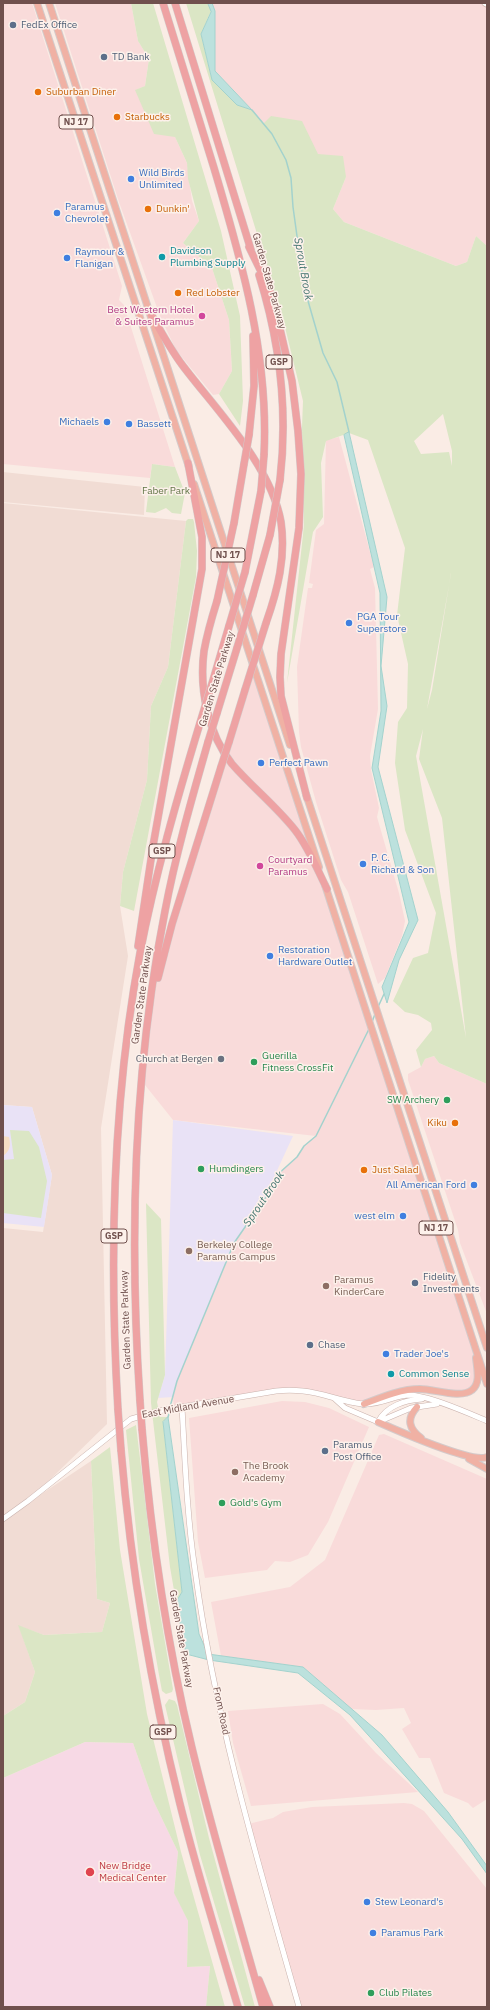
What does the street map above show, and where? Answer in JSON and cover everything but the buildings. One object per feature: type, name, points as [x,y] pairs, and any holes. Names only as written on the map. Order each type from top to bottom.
[{"type":"highway","name":"NJ 17","points":[[38,3],[487,1384]]},
{"type":"highway","name":"NJ 17","points":[[49,3],[487,1348]]},
{"type":"highway","name":"Garden State Parkway","points":[[163,3],[232,227],[253,314],[261,361],[264,403],[264,456],[261,491],[245,572],[163,849],[146,922],[135,982],[122,1090],[115,1204],[113,1270],[118,1410],[121,1450],[135,1571],[159,1712],[194,1857],[238,2007]]},
{"type":"highway","name":"Garden State Parkway","points":[[175,3],[270,316],[280,370],[283,425],[280,480],[270,535],[185,824],[160,936],[148,1017],[139,1106],[134,1196],[134,1289],[142,1429],[153,1533],[180,1694],[203,1792],[263,2007]]},
{"type":"highway","points":[[249,247],[268,288],[280,329],[290,371],[298,431],[301,474],[299,528],[282,645],[280,677],[281,696],[307,798]]},
{"type":"highway","points":[[148,1017],[172,924],[278,585],[283,553],[280,520],[273,497],[258,464],[182,365],[150,312]]},
{"type":"highway","points":[[253,314],[254,386],[244,464],[234,523],[206,644],[203,672],[207,707],[216,736],[232,764],[296,831],[309,852],[327,890]]},
{"type":"highway","points":[[135,982],[139,933],[149,867],[202,568],[202,536],[188,463]]},
{"type":"highway","points":[[364,1404],[398,1392],[412,1389],[460,1394],[468,1392],[474,1387],[478,1378],[475,1344]]},
{"type":"highway","points":[[484,1376],[487,1390]]},
{"type":"highway","points":[[417,1407],[411,1414],[410,1424],[413,1431],[423,1439]]},
{"type":"highway","points":[[378,1422],[459,1454],[487,1469]]},
{"type":"highway","points":[[459,1454],[478,1459],[487,1457]]},
{"type":"highway","points":[[249,1956],[270,2007]]},
{"type":"street","name":"East Midland Avenue","points":[[3,1519],[28,1501],[131,1419],[161,1410],[276,1391],[292,1390],[315,1393],[335,1399],[364,1404],[378,1404],[405,1396],[425,1399],[487,1421]]},
{"type":"street","name":"East Midland Avenue","points":[[335,1399],[345,1408],[378,1422],[417,1407],[440,1404]]},
{"type":"street","name":"East Midland Avenue","points":[[378,1422],[384,1413],[392,1408],[412,1400],[425,1399]]},
{"type":"street","name":"From Road","points":[[182,1407],[192,1550],[212,1667],[242,1803],[299,2007]]},
{"type":"shaded area","points":[[3,3],[32,3],[122,286],[119,300],[124,305],[175,467],[152,464],[150,478],[3,464]]},
{"type":"shaded area","points":[[55,3],[131,3],[138,41],[149,59],[145,86],[136,90],[175,137],[187,163],[192,201],[199,221],[183,243],[212,268],[229,320],[232,371],[219,394],[213,395],[176,350],[160,316],[119,202]]},
{"type":"shaded area","points":[[212,3],[487,3],[487,246],[476,236],[467,262],[456,266],[344,222],[333,209],[346,177],[318,154],[264,123],[215,71],[215,11]]},
{"type":"shaded area","points":[[339,437],[374,567],[370,569],[375,588],[378,709],[370,756],[371,770],[379,808],[377,817],[399,893],[405,921],[402,936],[385,978],[378,984],[348,892],[341,880],[316,802],[301,747],[299,732],[297,667],[308,588],[312,588],[313,584],[309,583],[316,530],[324,524],[326,440]]},
{"type":"shaded area","points":[[3,472],[145,487],[144,515],[3,502]]},
{"type":"shaded area","points":[[3,503],[186,521],[168,667],[151,706],[147,780],[123,872],[120,906],[128,956],[101,1128],[107,1424],[22,1507],[91,1461],[97,1599],[110,1603],[102,1632],[44,1635],[19,1626],[35,1672],[25,1702],[3,1716],[3,1228],[43,1232],[52,1175],[32,1107],[3,1105]]},
{"type":"shaded area","points":[[255,668],[475,1344],[477,1378],[468,1392],[421,1389],[364,1404],[292,1390],[174,1408],[173,1397],[177,1381],[234,1243],[270,1191],[277,1175],[297,1157],[304,1146],[316,1136],[173,1120],[141,1080],[148,1017],[167,942]]},
{"type":"shaded area","points":[[434,1056],[439,1063],[487,1084],[487,1314],[460,1243],[458,1230],[408,1080],[408,1074],[421,1067],[425,1059]]},
{"type":"shaded area","points":[[3,1105],[32,1107],[52,1175],[44,1227],[3,1223]]},
{"type":"shaded area","points":[[173,1120],[293,1136],[262,1203],[234,1243],[177,1381],[173,1397],[158,1398],[165,1375]]},
{"type":"shaded area","points":[[282,1401],[305,1402],[329,1408],[369,1427],[328,1522],[308,1555],[290,1562],[275,1561],[267,1570],[205,1578],[198,1542],[189,1418]]},
{"type":"shaded area","points":[[384,1434],[487,1479],[487,1799],[473,1808],[468,1803],[444,1793],[430,1758],[419,1758],[402,1729],[411,1723],[404,1708],[376,1710],[351,1709],[303,1667],[221,1656],[211,1602],[290,1587],[325,1560],[379,1435]]},
{"type":"shaded area","points":[[323,1704],[340,1714],[376,1753],[418,1792],[251,1806],[233,1743],[228,1711]]},
{"type":"shaded area","name":"New Bridge Medical Center","points":[[85,1742],[133,1743],[153,1800],[178,1852],[174,1892],[188,1921],[187,1967],[210,1966],[206,2007],[3,2007],[3,1778]]},
{"type":"shaded area","points":[[404,1803],[412,1804],[424,1811],[487,1889],[487,2007],[299,2007],[248,1824],[273,1818],[283,1812],[312,1807]]},
{"type":"green space","points":[[131,3],[153,3],[221,231],[240,316],[243,401],[240,426],[219,394],[232,371],[229,320],[212,268],[183,243],[199,221],[188,179],[187,163],[175,137],[154,134],[135,90],[145,86],[149,59],[138,41]]},
{"type":"green space","points":[[186,3],[208,3],[211,11],[201,34],[212,80],[237,105],[252,110],[264,123],[271,116],[302,121],[318,154],[343,156],[346,177],[333,209],[344,222],[456,266],[467,262],[476,236],[487,246],[487,1084],[439,1063],[434,1056],[425,1059],[421,1067],[416,1050],[432,1030],[431,1023],[418,1015],[405,1012],[393,1001],[413,958],[428,953],[436,913],[405,830],[395,763],[398,722],[407,708],[408,664],[397,615],[405,548],[368,440],[349,433],[326,441],[321,463],[323,517],[313,532],[287,683],[304,525],[302,427],[303,401],[282,315]],"holes":[[[443,414],[452,451],[452,466],[449,452],[421,454],[414,441]],[[449,585],[432,690],[427,709]],[[423,729],[419,759],[442,818],[466,1038],[416,756]]]},
{"type":"green space","name":"Faber Park","points":[[152,464],[175,467],[185,493],[181,514],[172,513],[166,508],[155,513],[146,512]]},
{"type":"green space","points":[[188,519],[193,519],[194,522],[197,551],[196,577],[134,911],[120,906],[123,872],[147,780],[151,706],[168,667],[186,521]]},
{"type":"green space","points":[[10,1130],[29,1131],[39,1147],[47,1181],[41,1218],[3,1213],[3,1160],[14,1159]]},
{"type":"green space","points":[[146,1203],[161,1219],[165,1375],[157,1402],[160,1417],[168,1417],[163,1422],[182,1592],[176,1602],[170,1567],[151,1403]]},
{"type":"green space","points":[[136,1425],[155,1584],[173,1689],[172,1692],[166,1694],[162,1691],[139,1559],[126,1430]]},
{"type":"green space","points":[[110,1447],[120,1550],[147,1714],[181,1852],[225,2007],[206,2007],[210,1966],[187,1967],[188,1921],[174,1893],[178,1852],[153,1800],[133,1743],[85,1742],[3,1778],[3,1716],[25,1702],[35,1672],[18,1625],[44,1635],[102,1632],[110,1603],[97,1599],[91,1461]]},
{"type":"green space","points":[[169,1699],[175,1701],[177,1705],[209,1838],[255,2007],[245,2007],[200,1855],[165,1705]]},
{"type":"sand","points":[[3,1136],[9,1137],[10,1143],[9,1150],[3,1156]]},
{"type":"water","points":[[208,3],[212,3],[215,11],[215,71],[252,110],[237,105],[212,80],[201,34],[211,12]]},
{"type":"water","points":[[349,432],[387,597],[381,666],[387,706],[378,767],[418,920],[399,960],[387,1003],[382,987],[409,922],[372,768],[381,711],[380,593],[344,435]]},
{"type":"water","points":[[168,1417],[199,1634],[208,1654],[303,1667],[382,1735],[448,1812],[487,1866],[487,1874],[462,1839],[350,1715],[298,1673],[209,1660],[186,1654],[176,1602],[182,1592],[163,1422]]},
{"type":"waterway","name":"Sprout Brook","points":[[252,110],[272,134],[286,160],[291,178],[293,207],[304,287],[323,353],[337,382],[349,432]]},
{"type":"waterway","name":"Sprout Brook","points":[[378,1007],[384,994]]},
{"type":"waterway","name":"Sprout Brook","points":[[372,1022],[375,1014]]},
{"type":"waterway","name":"Sprout Brook","points":[[170,1407],[177,1381],[234,1243],[270,1191],[277,1175],[297,1157],[304,1146],[316,1136],[369,1029]]},
{"type":"waterway","name":"Sprout Brook","points":[[168,1417],[170,1411]]},
{"type":"place","name":"FedEx Office","points":[[13,25]]},
{"type":"place","name":"TD Bank","points":[[104,57]]},
{"type":"place","name":"Suburban Diner","points":[[38,92]]},
{"type":"place","name":"Starbucks","points":[[117,117]]},
{"type":"place","name":"Wild Birds Unlimited","points":[[131,179]]},
{"type":"place","name":"Dunkin'","points":[[148,209]]},
{"type":"place","name":"Paramus Chevrolet","points":[[57,213]]},
{"type":"place","name":"Davidson Plumbing Supply","points":[[162,257]]},
{"type":"place","name":"Raymour & Flanigan","points":[[67,258]]},
{"type":"place","name":"Red Lobster","points":[[178,293]]},
{"type":"place","name":"Best Western Hotel & Suites Paramus","points":[[202,316]]},
{"type":"place","name":"Michaels","points":[[107,422]]},
{"type":"place","name":"Bassett","points":[[129,424]]},
{"type":"place","name":"PGA Tour Superstore","points":[[349,623]]},
{"type":"place","name":"Perfect Pawn","points":[[261,763]]},
{"type":"place","name":"P. C. Richard & Son","points":[[363,864]]},
{"type":"place","name":"Courtyard Paramus","points":[[260,866]]},
{"type":"place","name":"Restoration Hardware Outlet","points":[[270,956]]},
{"type":"place","name":"Church at Bergen","points":[[221,1059]]},
{"type":"place","name":"Guerilla Fitness CrossFit","points":[[254,1062]]},
{"type":"place","name":"SW Archery","points":[[447,1100]]},
{"type":"place","name":"Kiku","points":[[455,1123]]},
{"type":"place","name":"Humdingers","points":[[201,1169]]},
{"type":"place","name":"Just Salad","points":[[364,1170]]},
{"type":"place","name":"All American Ford","points":[[474,1185]]},
{"type":"place","name":"west elm","points":[[403,1216]]},
{"type":"place","name":"Berkeley College Paramus Campus","points":[[189,1251]]},
{"type":"place","name":"Fidelity Investments","points":[[415,1283]]},
{"type":"place","name":"Paramus KinderCare","points":[[326,1286]]},
{"type":"place","name":"Chase","points":[[310,1345]]},
{"type":"place","name":"Trader Joe's","points":[[386,1354]]},
{"type":"place","name":"Common Sense","points":[[391,1374]]},
{"type":"place","name":"Paramus Post Office","points":[[325,1451]]},
{"type":"place","name":"The Brook Academy","points":[[235,1472]]},
{"type":"place","name":"Gold's Gym","points":[[222,1503]]},
{"type":"place","name":"New Bridge Medical Center","points":[[90,1872]]},
{"type":"place","name":"Stew Leonard's","points":[[367,1902]]},
{"type":"place","name":"Paramus Park","points":[[373,1933]]},
{"type":"place","name":"Club Pilates","points":[[371,1993]]}]
